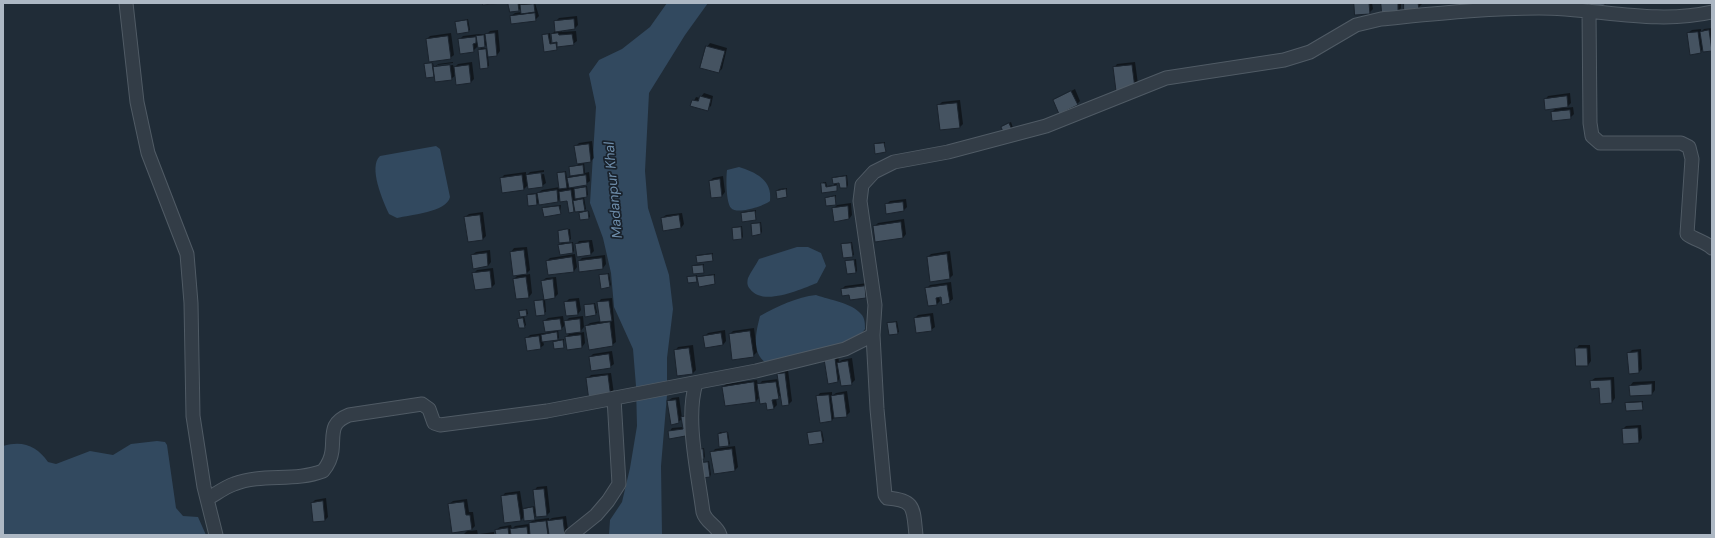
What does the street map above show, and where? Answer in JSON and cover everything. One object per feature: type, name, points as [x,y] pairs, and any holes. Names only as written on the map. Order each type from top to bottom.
[{"type":"street","points":[[126,3],[137,102],[148,153],[187,254],[191,303],[193,416],[207,499],[216,535]]},
{"type":"street","points":[[916,535],[910,505],[905,501],[887,498],[885,495],[877,409],[873,335],[875,305],[860,201],[862,185],[874,172],[894,162],[948,152],[1046,126],[1166,78],[1284,60],[1310,52],[1356,25],[1380,19],[1539,8],[1658,18],[1712,12]]},
{"type":"street","points":[[1589,11],[1590,123],[1592,136],[1600,143],[1681,143],[1688,147],[1692,159],[1687,234],[1692,238],[1707,243],[1712,248]]},
{"type":"street","points":[[207,499],[234,484],[246,481],[300,477],[323,471],[330,461],[332,436],[337,422],[340,418],[349,415],[422,404],[429,409],[434,423],[440,425],[547,411],[676,385],[696,383],[845,349],[873,335]]},
{"type":"street","points":[[696,383],[692,394],[693,440],[702,512],[707,521],[718,529],[720,535]]},
{"type":"street","points":[[571,535],[576,533],[608,502],[619,484],[614,398]]},
{"type":"water","name":"Madanpur Khal","points":[[667,3],[708,3],[685,35],[649,93],[645,171],[648,208],[669,275],[673,309],[667,358],[667,395],[661,466],[662,535],[609,535],[610,520],[622,502],[630,468],[637,426],[636,386],[633,349],[614,307],[611,273],[603,238],[590,203],[596,107],[589,74],[599,60],[622,49],[650,27]]},
{"type":"water","points":[[436,146],[440,149],[450,197],[447,202],[435,209],[419,214],[397,218],[389,214],[380,193],[376,176],[377,161],[380,156]]},
{"type":"water","points":[[739,167],[757,174],[766,182],[769,188],[770,201],[757,207],[739,211],[731,208],[727,195],[727,170]]},
{"type":"water","points":[[797,247],[808,247],[821,253],[826,266],[817,283],[773,297],[756,294],[748,287],[748,278],[759,259]]},
{"type":"water","points":[[816,295],[846,304],[857,310],[863,317],[865,329],[855,342],[766,363],[761,358],[756,348],[756,335],[760,316],[788,302]]},
{"type":"water","points":[[157,441],[165,442],[167,445],[176,508],[183,516],[198,517],[206,535],[3,535],[3,446],[10,444],[23,444],[29,446],[44,456],[48,462],[56,464],[90,451],[113,455],[131,444]]},
{"type":"building","points":[[483,3],[502,3],[483,5]]},
{"type":"building","points":[[508,3],[518,3],[519,11],[510,12]]},
{"type":"building","points":[[1354,3],[1369,3],[1370,14],[1355,15]]},
{"type":"building","points":[[1381,3],[1398,3],[1398,12],[1382,14]]},
{"type":"building","points":[[1404,3],[1418,3],[1419,9],[1404,10]]},
{"type":"building","points":[[1586,3],[1605,3],[1605,5],[1586,7]]},
{"type":"building","points":[[534,4],[535,12],[521,14],[520,5]]},
{"type":"building","points":[[535,13],[536,21],[511,24],[510,16]]},
{"type":"building","points":[[574,19],[575,29],[555,32],[554,21]]},
{"type":"building","points":[[467,20],[469,32],[457,34],[455,22]]},
{"type":"building","points":[[1709,30],[1712,51],[1703,52],[1700,32]]},
{"type":"building","points":[[1698,32],[1701,53],[1690,55],[1687,33]]},
{"type":"building","points":[[495,33],[497,56],[488,57],[485,34]]},
{"type":"building","points":[[558,33],[559,35],[572,34],[574,45],[557,47],[557,42],[552,43],[551,34]]},
{"type":"building","points":[[548,34],[550,44],[556,43],[557,50],[544,52],[542,35]]},
{"type":"building","points":[[484,35],[485,47],[478,48],[476,36]]},
{"type":"building","points":[[448,36],[451,59],[429,62],[426,39]]},
{"type":"building","points":[[476,37],[476,43],[473,44],[474,52],[460,54],[458,39]]},
{"type":"building","points":[[706,46],[725,51],[719,73],[700,68]]},
{"type":"building","points":[[486,49],[488,68],[480,69],[478,50]]},
{"type":"building","points":[[432,63],[434,77],[426,78],[424,64]]},
{"type":"building","points":[[450,65],[452,80],[435,82],[433,67]]},
{"type":"building","points":[[469,65],[471,83],[456,85],[454,67]]},
{"type":"building","points":[[1132,65],[1135,88],[1116,91],[1113,67]]},
{"type":"building","points":[[1071,91],[1078,105],[1059,114],[1053,100]]},
{"type":"building","points":[[700,96],[711,99],[708,111],[690,106],[692,100],[698,101]]},
{"type":"building","points":[[1567,96],[1568,107],[1545,110],[1544,99]]},
{"type":"building","points":[[957,103],[960,128],[940,130],[937,105]]},
{"type":"building","points":[[1570,110],[1571,119],[1552,121],[1551,112]]},
{"type":"building","points":[[1009,123],[1012,130],[1004,134],[1001,127]]},
{"type":"building","points":[[884,143],[886,152],[875,154],[874,144]]},
{"type":"building","points":[[589,144],[591,162],[577,164],[574,146]]},
{"type":"building","points":[[583,165],[584,174],[570,176],[569,167]]},
{"type":"building","points":[[565,172],[567,188],[559,189],[557,173]]},
{"type":"building","points":[[541,173],[543,187],[528,189],[526,175]]},
{"type":"building","points":[[522,175],[524,190],[502,193],[500,178]]},
{"type":"building","points":[[586,175],[587,185],[569,188],[567,178]]},
{"type":"building","points":[[846,176],[847,188],[840,188],[839,183],[833,184],[832,178]]},
{"type":"building","points":[[720,179],[722,197],[711,198],[709,181]]},
{"type":"building","points":[[821,183],[825,183],[826,187],[837,185],[837,191],[822,193]]},
{"type":"building","points":[[586,187],[587,197],[575,199],[574,189]]},
{"type":"building","points":[[786,189],[787,197],[777,199],[776,191]]},
{"type":"building","points":[[557,190],[558,202],[539,205],[537,193]]},
{"type":"building","points":[[571,190],[574,212],[569,213],[567,201],[560,202],[559,192]]},
{"type":"building","points":[[536,194],[537,205],[528,206],[527,195]]},
{"type":"building","points":[[835,196],[836,205],[826,206],[825,198]]},
{"type":"building","points":[[583,199],[585,211],[575,212],[573,201]]},
{"type":"building","points":[[903,202],[904,211],[886,214],[885,204]]},
{"type":"building","points":[[559,206],[561,214],[544,217],[542,208]]},
{"type":"building","points":[[848,206],[849,219],[834,222],[832,208]]},
{"type":"building","points":[[588,211],[589,219],[580,220],[579,213]]},
{"type":"building","points":[[755,211],[756,220],[742,222],[741,213]]},
{"type":"building","points":[[480,215],[483,240],[468,242],[464,217]]},
{"type":"building","points":[[679,215],[681,228],[663,231],[661,218]]},
{"type":"building","points":[[901,222],[903,238],[875,242],[873,226]]},
{"type":"building","points":[[760,223],[761,234],[752,236],[751,224]]},
{"type":"building","points":[[741,227],[742,239],[733,240],[732,228]]},
{"type":"building","points":[[568,229],[570,242],[559,243],[558,231]]},
{"type":"building","points":[[589,242],[591,255],[577,257],[575,244]]},
{"type":"building","points":[[572,243],[573,253],[560,255],[558,245]]},
{"type":"building","points":[[851,243],[853,257],[843,258],[841,244]]},
{"type":"building","points":[[524,250],[527,274],[513,276],[510,252]]},
{"type":"building","points":[[487,253],[488,266],[473,269],[471,255]]},
{"type":"building","points":[[712,254],[713,261],[697,263],[696,256]]},
{"type":"building","points":[[947,254],[950,279],[930,282],[927,257]]},
{"type":"building","points":[[572,257],[574,272],[548,275],[546,261]]},
{"type":"building","points":[[602,258],[603,269],[579,272],[578,261]]},
{"type":"building","points":[[854,260],[856,273],[847,274],[845,261]]},
{"type":"building","points":[[703,265],[704,273],[693,274],[692,266]]},
{"type":"building","points":[[490,271],[492,288],[475,290],[472,273]]},
{"type":"building","points":[[608,274],[610,287],[601,289],[599,275]]},
{"type":"building","points":[[714,275],[715,284],[699,287],[697,277]]},
{"type":"building","points":[[696,276],[697,282],[688,283],[687,277]]},
{"type":"building","points":[[526,277],[529,298],[516,299],[513,279]]},
{"type":"building","points":[[553,279],[555,298],[544,300],[541,281]]},
{"type":"building","points":[[947,285],[950,303],[942,305],[941,297],[936,298],[937,305],[928,306],[925,288]]},
{"type":"building","points":[[865,286],[866,298],[850,300],[849,295],[842,296],[841,289]]},
{"type":"building","points":[[543,300],[545,315],[536,316],[534,301]]},
{"type":"building","points":[[576,301],[578,315],[566,316],[564,302]]},
{"type":"building","points":[[609,301],[612,321],[600,322],[597,302]]},
{"type":"building","points":[[594,304],[596,315],[585,317],[584,305]]},
{"type":"building","points":[[526,310],[527,316],[520,317],[519,311]]},
{"type":"building","points":[[930,316],[932,331],[916,333],[914,318]]},
{"type":"building","points":[[523,318],[525,328],[519,328],[517,319]]},
{"type":"building","points":[[560,319],[562,330],[545,332],[543,321]]},
{"type":"building","points":[[580,319],[581,332],[566,334],[564,321]]},
{"type":"building","points":[[610,322],[613,346],[589,350],[585,326]]},
{"type":"building","points":[[896,322],[898,334],[889,335],[887,323]]},
{"type":"building","points":[[750,331],[754,357],[732,360],[729,334]]},
{"type":"building","points":[[557,332],[558,340],[542,342],[541,335]]},
{"type":"building","points":[[721,333],[723,345],[705,348],[703,336]]},
{"type":"building","points":[[581,335],[582,348],[567,350],[565,337]]},
{"type":"building","points":[[539,336],[541,349],[527,351],[525,338]]},
{"type":"building","points":[[563,340],[564,348],[554,349],[553,342]]},
{"type":"building","points":[[689,348],[693,374],[677,376],[674,350]]},
{"type":"building","points":[[1575,348],[1587,348],[1588,366],[1576,366]]},
{"type":"building","points":[[1638,352],[1639,373],[1629,374],[1627,353]]},
{"type":"building","points":[[609,354],[611,368],[591,371],[589,357]]},
{"type":"building","points":[[835,358],[838,382],[828,384],[824,359]]},
{"type":"building","points":[[848,361],[852,385],[841,386],[837,363]]},
{"type":"building","points":[[785,373],[789,405],[782,406],[777,374]]},
{"type":"building","points":[[608,375],[611,398],[589,401],[586,378]]},
{"type":"building","points":[[1611,380],[1612,403],[1600,404],[1599,388],[1591,389],[1590,381]]},
{"type":"building","points":[[754,382],[756,402],[725,406],[722,387]]},
{"type":"building","points":[[776,382],[779,399],[772,400],[774,409],[767,410],[766,403],[760,404],[757,384]]},
{"type":"building","points":[[1652,384],[1652,395],[1630,396],[1629,386]]},
{"type":"building","points":[[844,394],[847,417],[834,418],[831,396]]},
{"type":"building","points":[[829,395],[832,421],[820,423],[816,396]]},
{"type":"building","points":[[676,400],[679,423],[671,425],[667,401]]},
{"type":"building","points":[[1642,402],[1643,410],[1626,411],[1625,403]]},
{"type":"building","points":[[688,416],[691,435],[669,439],[668,431],[683,429],[681,417]]},
{"type":"building","points":[[1638,428],[1639,443],[1623,444],[1622,429]]},
{"type":"building","points":[[821,431],[823,443],[809,445],[807,433]]},
{"type":"building","points":[[727,432],[729,446],[719,447],[718,434]]},
{"type":"building","points":[[703,449],[704,459],[698,460],[696,450]]},
{"type":"building","points":[[732,449],[735,471],[714,474],[710,452]]},
{"type":"building","points":[[708,462],[710,477],[702,478],[700,463]]},
{"type":"building","points":[[544,489],[547,516],[536,517],[533,490]]},
{"type":"building","points":[[517,494],[521,521],[504,523],[501,496]]},
{"type":"building","points":[[323,501],[325,521],[313,522],[311,503]]},
{"type":"building","points":[[464,502],[466,515],[470,515],[472,530],[452,533],[448,504]]},
{"type":"building","points":[[533,507],[535,520],[524,521],[523,509]]},
{"type":"building","points":[[563,519],[565,535],[549,535],[547,521]]},
{"type":"building","points":[[546,521],[548,535],[530,535],[529,523]]},
{"type":"building","points":[[527,527],[528,535],[511,535],[510,529]]},
{"type":"building","points":[[508,528],[509,535],[496,535],[495,530]]}]
